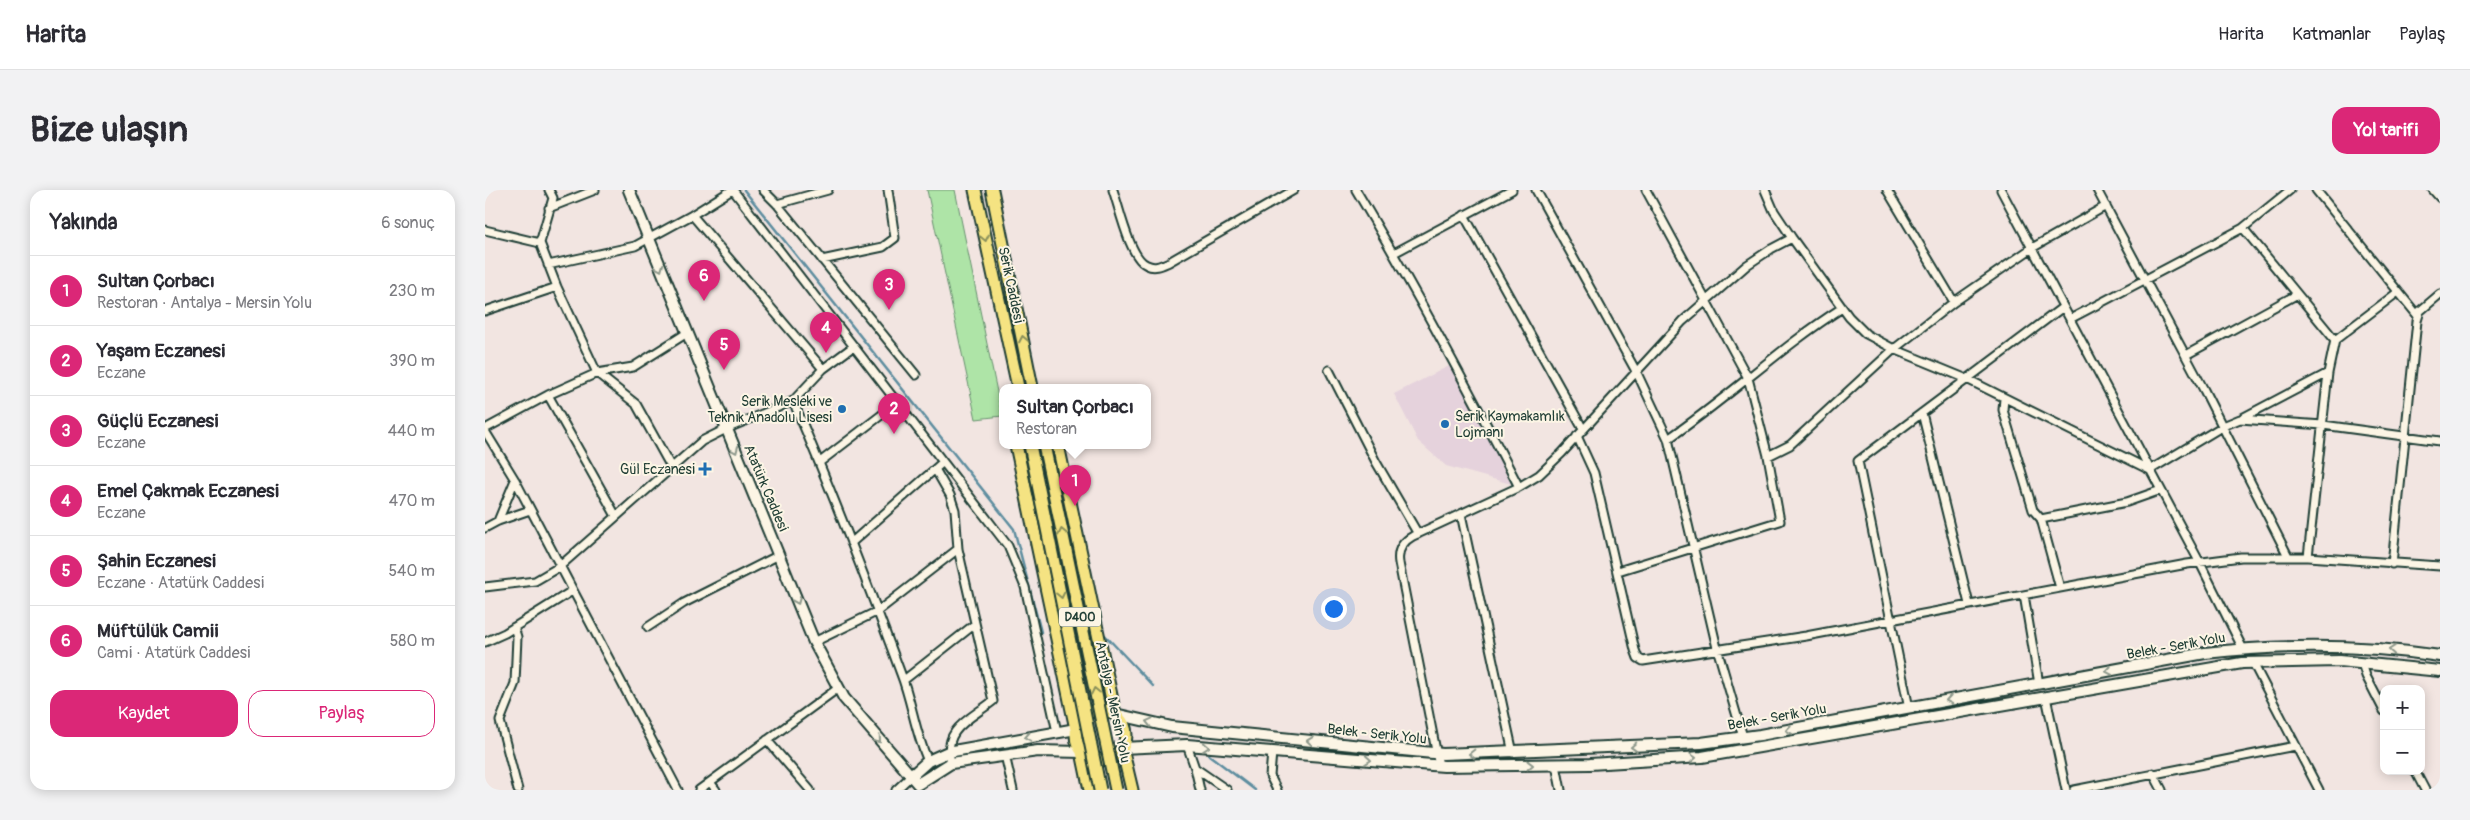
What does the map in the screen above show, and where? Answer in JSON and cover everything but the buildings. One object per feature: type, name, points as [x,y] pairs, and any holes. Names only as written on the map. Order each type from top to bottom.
[{"type":"highway","name":"Serik Caddesi","points":[[975,190],[1017,384]]},
{"type":"highway","name":"Serik Caddesi","points":[[992,190],[1031,384]]},
{"type":"highway","points":[[1027,363],[1038,384]]},
{"type":"highway","points":[[1013,366],[1013,384]]},
{"type":"highway","points":[[1017,449],[1076,729],[1077,745],[1088,757],[1103,760],[1117,754],[1123,748]]},
{"type":"highway","name":"D400","points":[[1031,449],[1101,790]]},
{"type":"highway","name":"Antalya - Mersin Yolu","points":[[1045,449],[1116,790]]},
{"type":"highway","points":[[1060,449],[1115,714]]},
{"type":"highway","points":[[1076,729],[1081,718],[1092,711],[1104,710],[1115,714],[1121,719],[1126,733],[1123,748],[1131,790]]},
{"type":"highway","points":[[1082,752],[1090,790]]},
{"type":"main road","name":"Atatürk Caddesi","points":[[629,190],[814,642],[837,689],[914,781]]},
{"type":"main road","name":"Belek - Serik Yolu","points":[[1115,714],[1172,727],[1437,754],[1513,753],[1701,743],[1743,738],[2205,653],[2243,649],[2282,646],[2346,646],[2440,656]]},
{"type":"main road","name":"Belek - Serik Yolu","points":[[1123,748],[1187,745],[1439,766],[1556,765],[1702,758],[2203,668],[2253,663],[2339,660],[2440,671]]},
{"type":"main road","points":[[914,781],[928,761],[948,752],[1076,729]]},
{"type":"main road","points":[[914,781],[951,763],[1038,751],[1082,752]]},
{"type":"street","points":[[549,190],[553,198],[540,242],[557,287],[597,373],[636,404],[671,467]]},
{"type":"street","points":[[549,208],[595,190]]},
{"type":"street","points":[[548,265],[635,246],[691,216],[732,190],[998,532],[1021,573],[1057,732]]},
{"type":"street","points":[[763,190],[777,204],[916,375]]},
{"type":"street","points":[[777,204],[828,190]]},
{"type":"street","points":[[822,260],[883,247],[895,238],[888,190]]},
{"type":"street","points":[[1113,190],[1137,257],[1148,266],[1154,267],[1169,262],[1294,190]]},
{"type":"street","points":[[1356,190],[1394,253],[1472,395],[1519,487]]},
{"type":"street","points":[[1394,253],[1512,190]]},
{"type":"street","points":[[1535,190],[1637,373],[1668,438],[1717,648],[1743,738]]},
{"type":"street","points":[[1765,190],[1774,211],[1792,238],[1842,308],[1866,334],[1894,349],[1967,378],[2150,470]]},
{"type":"street","points":[[1887,190],[1954,302]]},
{"type":"street","points":[[2001,190],[2200,563],[2243,649]]},
{"type":"street","points":[[2097,190],[2186,355],[2289,556]]},
{"type":"street","points":[[2070,319],[2243,228],[2290,190]]},
{"type":"street","points":[[2317,190],[2418,316]]},
{"type":"street","points":[[2433,190],[2440,198]]},
{"type":"street","points":[[1618,571],[1780,521],[1769,456],[1748,378],[1649,191]]},
{"type":"street","points":[[1769,456],[1790,445],[1894,349],[1954,302],[2032,248],[2106,206]]},
{"type":"street","points":[[691,216],[823,369]]},
{"type":"street","points":[[1465,216],[1583,429]]},
{"type":"street","points":[[2243,228],[2296,295],[2335,340]]},
{"type":"street","points":[[485,230],[540,242]]},
{"type":"street","points":[[1439,766],[1398,557],[1403,543],[1418,534],[1519,487],[1539,475],[1637,373],[1683,321],[1759,256],[1792,238]]},
{"type":"street","points":[[485,311],[557,287]]},
{"type":"street","points":[[2308,556],[2328,373],[2335,340],[2398,292]]},
{"type":"street","points":[[2392,564],[2418,316],[2424,307],[2440,294]]},
{"type":"street","points":[[2186,355],[2296,295]]},
{"type":"street","points":[[1909,708],[1858,461],[2063,307]]},
{"type":"street","points":[[1668,438],[1701,416],[1795,341],[1842,308]]},
{"type":"street","points":[[678,790],[515,480],[485,430],[548,395],[597,373],[633,367],[687,333]]},
{"type":"street","points":[[485,587],[535,581],[559,566],[702,441],[793,401],[823,369],[854,346]]},
{"type":"street","points":[[1329,370],[1376,462],[1418,534]]},
{"type":"street","points":[[2150,470],[2223,426],[2328,373]]},
{"type":"street","points":[[548,395],[616,516]]},
{"type":"street","points":[[2004,398],[2002,407],[2008,428],[2033,510],[2041,519],[2061,588]]},
{"type":"street","points":[[793,401],[820,462],[904,680],[922,748],[928,761]]},
{"type":"street","points":[[820,462],[897,403]]},
{"type":"street","points":[[1922,413],[1969,604]]},
{"type":"street","points":[[2240,418],[2323,425],[2440,441]]},
{"type":"street","points":[[1577,436],[1594,473],[1635,650],[1643,661],[1717,648],[1806,636],[1969,604],[2241,557],[2308,556],[2392,564],[2440,566]]},
{"type":"street","points":[[851,542],[943,462]]},
{"type":"street","points":[[935,469],[950,495],[955,510],[958,549],[993,701],[954,732],[949,742],[948,752],[951,763]]},
{"type":"street","points":[[498,521],[515,480]]},
{"type":"street","points":[[2041,519],[2127,502],[2161,490]]},
{"type":"street","points":[[485,528],[498,521],[530,510]]},
{"type":"street","points":[[1461,514],[1513,753]]},
{"type":"street","points":[[814,642],[878,611],[958,549]]},
{"type":"street","points":[[648,627],[684,603],[779,555]]},
{"type":"street","points":[[485,642],[514,627],[572,591]]},
{"type":"street","points":[[2024,595],[2039,684]]},
{"type":"street","points":[[904,680],[975,624]]},
{"type":"street","points":[[514,627],[517,637],[515,683],[500,721],[518,790]]},
{"type":"street","points":[[2253,663],[2319,790]]},
{"type":"street","points":[[2362,663],[2366,676],[2380,703]]},
{"type":"street","points":[[699,790],[837,689]]},
{"type":"street","points":[[2046,697],[2066,790]]},
{"type":"street","points":[[767,740],[810,790]]},
{"type":"street","points":[[1187,745],[1200,790]]},
{"type":"street","points":[[2074,790],[2295,746]]},
{"type":"street","points":[[1272,752],[1270,776],[1277,790]]},
{"type":"street","points":[[1005,755],[1013,790]]},
{"type":"street","points":[[1556,765],[1561,790]]},
{"type":"street","points":[[1195,768],[1227,790]]},
{"type":"street","points":[[2153,773],[2162,790]]},
{"type":"street","points":[[2417,775],[2425,790]]},
{"type":"street","points":[[896,790],[914,781]]},
{"type":"street","points":[[710,782],[716,790]]},
{"type":"shaded area","name":"Serik Kaymakamlık Lojmanı","points":[[1451,365],[1511,484],[1446,466],[1418,441],[1394,394]]},
{"type":"green space","points":[[927,190],[955,190],[999,402],[999,416],[976,419]]},
{"type":"waterway","points":[[744,190],[1014,529],[1041,632]]},
{"type":"waterway","points":[[1103,633],[1153,686]]},
{"type":"waterway","points":[[1209,755],[1255,790]]},
{"type":"place","name":"Müftülük Camii","points":[[704,301]]},
{"type":"place","name":"Güçlü Eczanesi","points":[[889,310]]},
{"type":"place","name":"Emel Çakmak Eczanesi","points":[[826,353]]},
{"type":"place","name":"Şahin Eczanesi","points":[[724,370]]},
{"type":"place","name":"Serik Mesleki ve Teknik Anadolu Lisesi","points":[[842,409]]},
{"type":"place","name":"Serik Kaymakamlık Lojmanı","points":[[1445,424]]},
{"type":"place","name":"Yaşam Eczanesi","points":[[894,434]]},
{"type":"place","name":"Gül Eczanesi","points":[[705,469]]},
{"type":"place","name":"Sultan Çorbacı","points":[[1075,506]]}]
